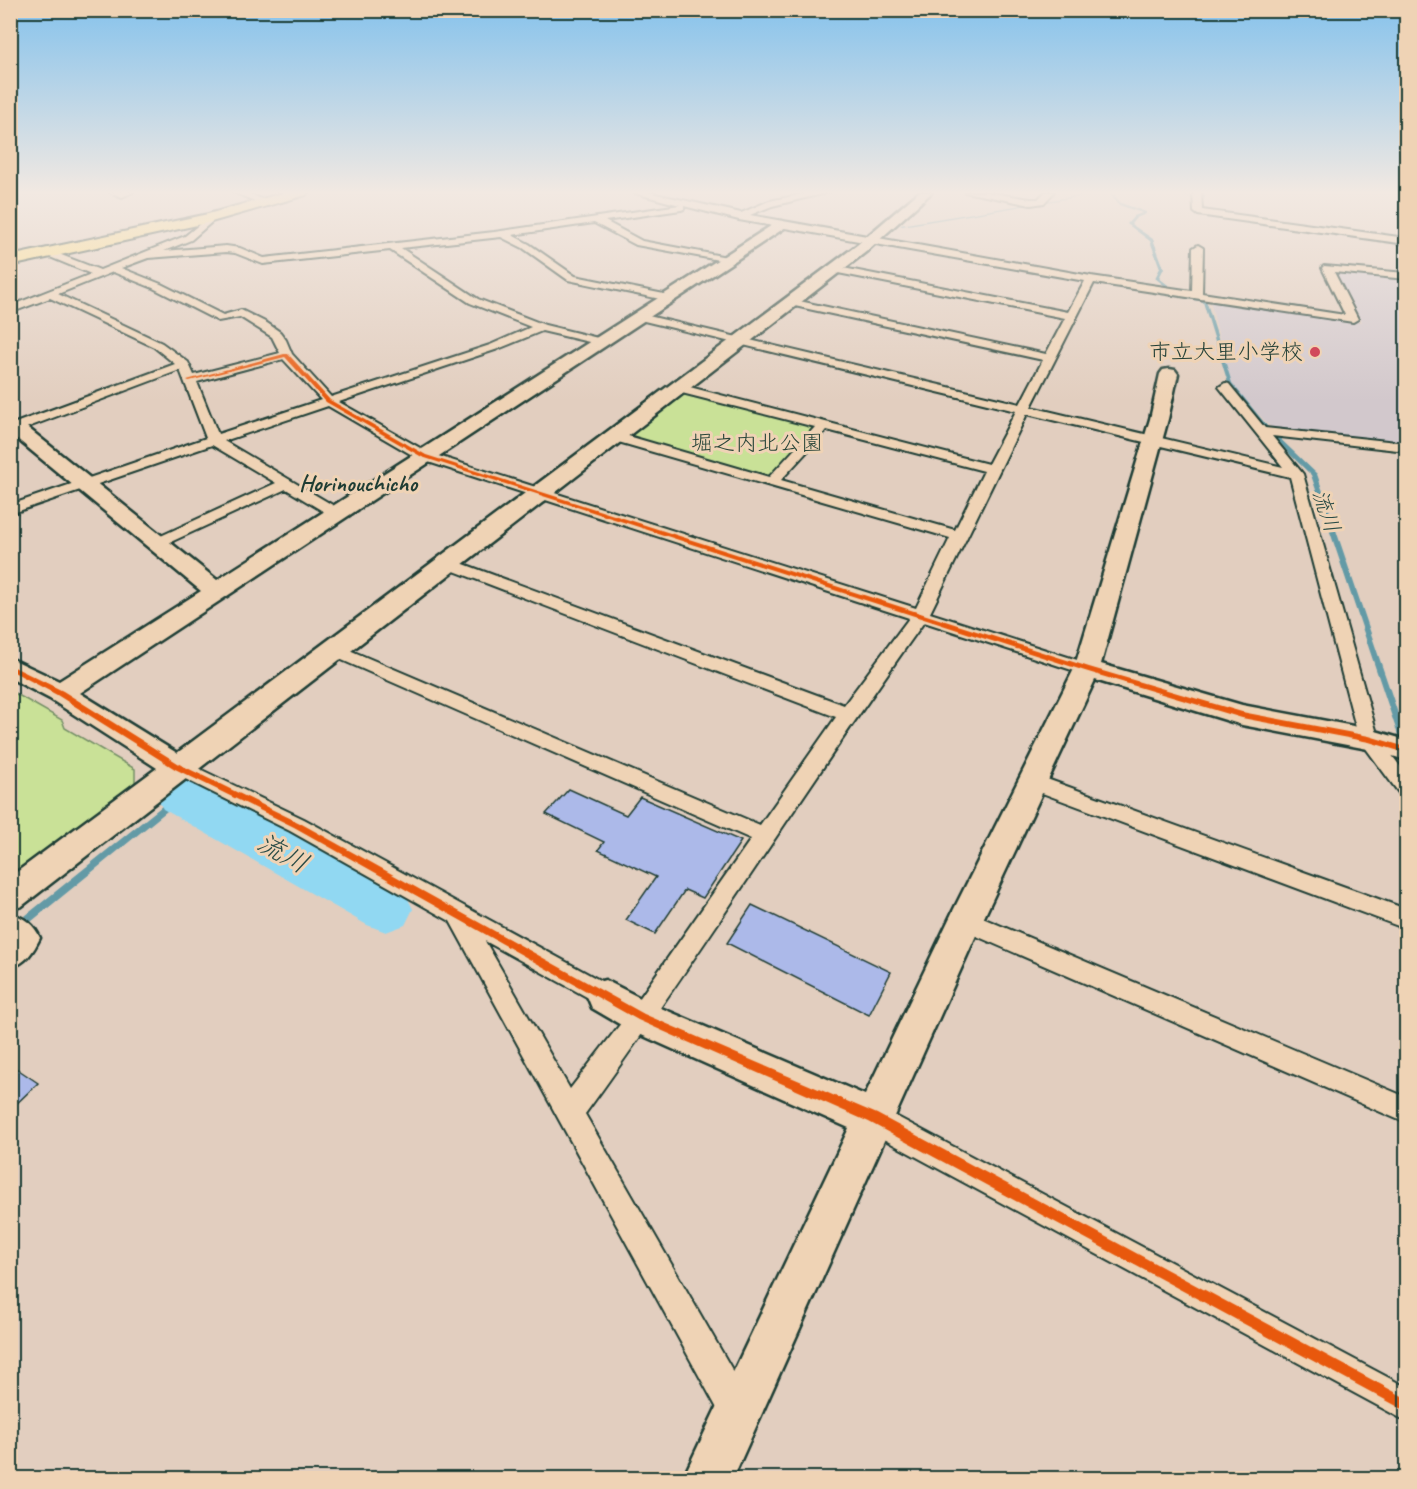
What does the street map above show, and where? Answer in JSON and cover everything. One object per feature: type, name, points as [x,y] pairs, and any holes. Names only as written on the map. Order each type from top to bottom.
[{"type":"street","points":[[69,261],[101,274]]},
{"type":"street","points":[[10,310],[133,261]]},
{"type":"street","points":[[414,261],[474,301],[541,327],[602,342]]},
{"type":"street","points":[[548,261],[572,278],[670,298]]},
{"type":"street","points":[[60,693],[726,261]]},
{"type":"street","points":[[10,896],[843,261]]},
{"type":"street","points":[[995,261],[1091,279],[1353,319],[1327,268],[1407,276]]},
{"type":"street","points":[[1192,295],[1196,261]]},
{"type":"street","points":[[114,269],[158,286],[222,319],[242,313],[259,323],[284,342],[286,355],[328,401],[424,456],[1087,669],[1242,714],[1388,744]]},
{"type":"street","points":[[833,269],[1072,316]]},
{"type":"street","points":[[570,1112],[641,1017],[848,714],[921,614],[992,470],[1091,279]]},
{"type":"street","points":[[50,294],[158,345],[184,365],[214,440],[336,513]]},
{"type":"street","points":[[790,302],[1050,358]]},
{"type":"street","points":[[640,317],[1296,474]]},
{"type":"street","points":[[10,510],[83,483],[494,347],[541,327]]},
{"type":"street","points":[[189,381],[286,355]]},
{"type":"street","points":[[13,429],[184,365]]},
{"type":"street","points":[[708,1479],[737,1411],[873,1118],[1087,669],[1153,440],[1169,374]]},
{"type":"street","points":[[1225,387],[1266,431],[1296,474],[1388,744],[1407,788]]},
{"type":"street","points":[[678,388],[992,470]]},
{"type":"street","points":[[771,483],[824,426]]},
{"type":"street","points":[[13,429],[216,591]]},
{"type":"street","points":[[1266,431],[1407,447]]},
{"type":"street","points":[[613,436],[959,536]]},
{"type":"street","points":[[157,543],[286,484]]},
{"type":"street","points":[[447,563],[848,714]]},
{"type":"street","points":[[334,650],[764,836]]},
{"type":"street","points":[[10,667],[60,693],[178,767],[297,825],[641,1017],[873,1118],[1407,1406]]},
{"type":"street","points":[[1033,782],[1407,919]]},
{"type":"street","points":[[457,914],[737,1411]]},
{"type":"street","points":[[966,921],[1407,1110]]},
{"type":"shaded area","name":"市立大里小学校","points":[[1336,273],[1406,279],[1406,446],[1275,432],[1230,383],[1210,300],[1362,322]]},
{"type":"green space","name":"堀之内北公園","points":[[678,388],[824,426],[771,483],[613,436]]},
{"type":"green space","points":[[11,691],[62,720],[65,728],[135,769],[135,783],[18,870],[10,868]]},
{"type":"building","points":[[569,789],[626,815],[640,797],[741,841],[703,898],[685,890],[655,934],[626,920],[656,877],[598,850],[604,842],[546,814]]},
{"type":"building","points":[[752,905],[891,972],[869,1015],[727,943]]},
{"type":"building","points":[[10,1064],[38,1083],[10,1110]]},
{"type":"waterway","name":"流川","points":[[1160,261],[1162,268],[1157,278],[1180,296],[1205,301],[1230,383],[1266,428],[1314,474],[1406,747]]},
{"type":"waterway","points":[[18,927],[180,796]]},
{"type":"waterway","name":"流川","points":[[180,796],[386,909]]},
{"type":"cycle path","points":[[189,380],[286,355],[328,401],[424,456],[1087,669],[1242,715],[1369,739],[1406,750]]},
{"type":"cycle path","points":[[10,667],[60,693],[178,767],[297,825],[641,1017],[873,1118],[1406,1405]]},
{"type":"place","name":"市立大里小学校","points":[[1315,352]]},
{"type":"district","name":"Horinouchicho","points":[[358,483]]}]
